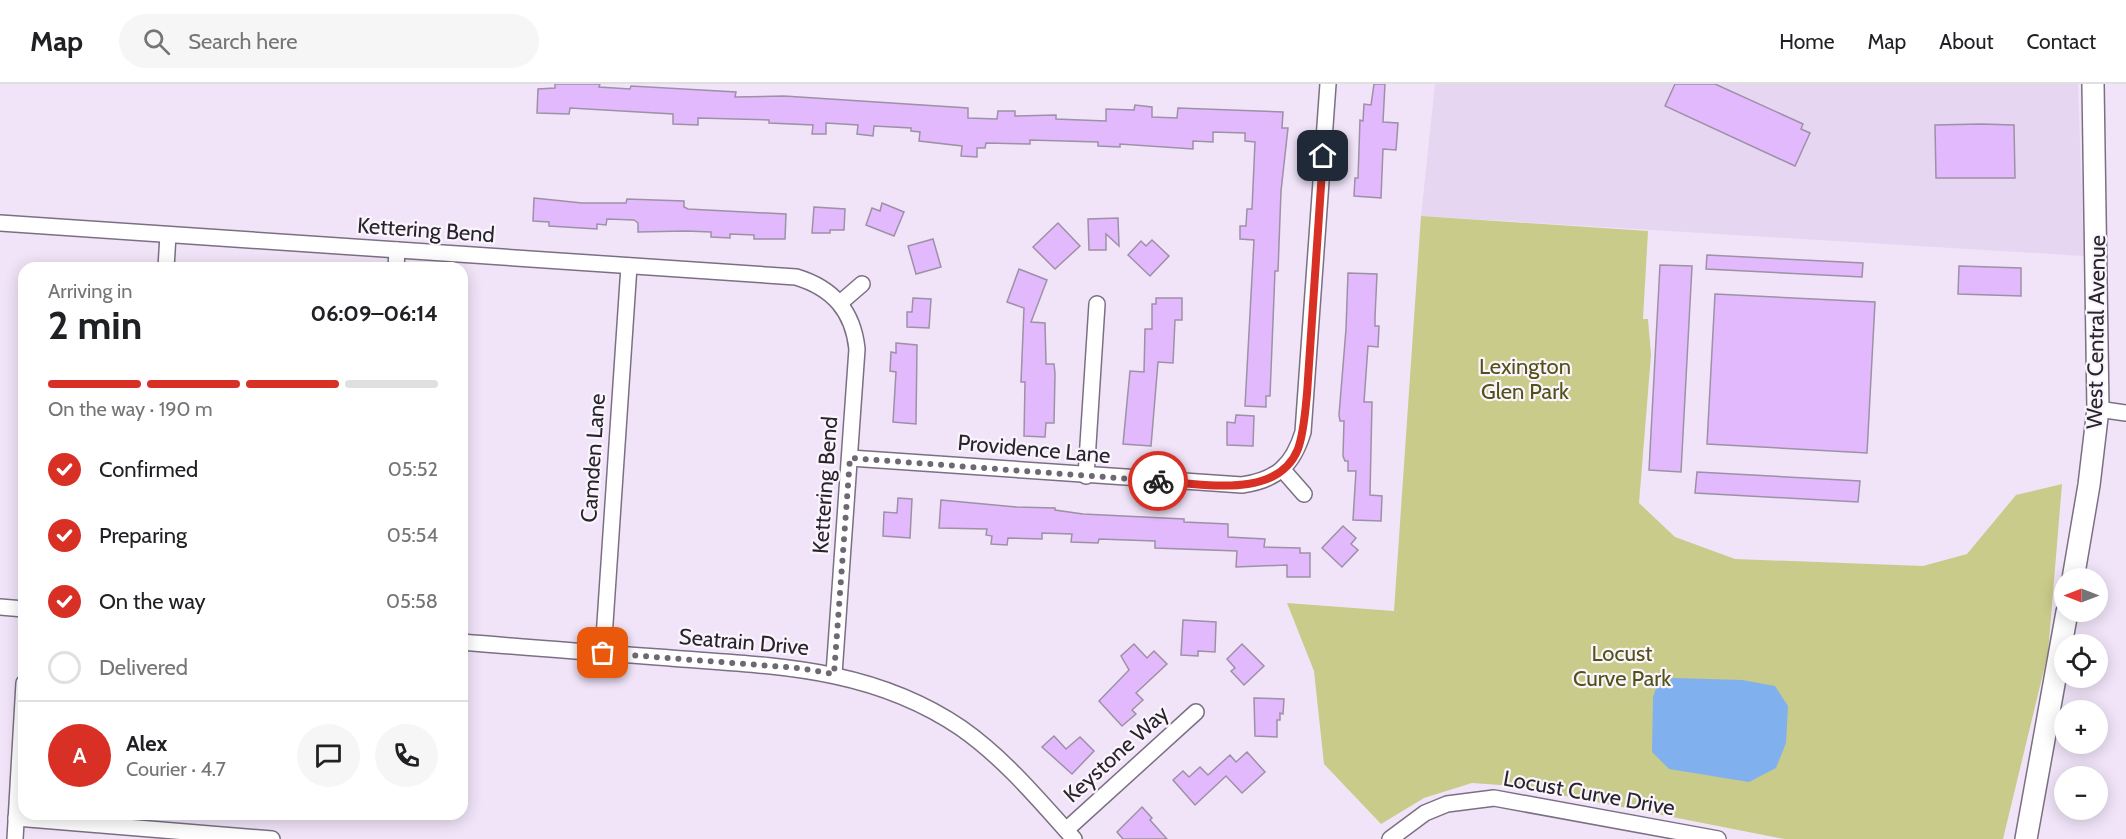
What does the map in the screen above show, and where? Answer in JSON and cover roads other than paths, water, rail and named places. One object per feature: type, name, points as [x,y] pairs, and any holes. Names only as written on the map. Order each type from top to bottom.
[{"type":"main road","name":"West Central Avenue","points":[[2075,568],[2089,485],[2098,409],[2093,84]]},
{"type":"main road","points":[[2026,839],[2065,622]]},
{"type":"street","name":"Providence Lane","points":[[850,458],[1242,485],[1265,480],[1282,469],[1297,451],[1303,432],[1328,84]]},
{"type":"street","name":"Kettering Bend","points":[[0,223],[796,277],[814,282],[840,303],[850,318],[856,349],[834,674]]},
{"type":"street","points":[[166,262],[168,235]]},
{"type":"street","points":[[396,262],[397,250]]},
{"type":"street","name":"Camden Lane","points":[[603,653],[629,266]]},
{"type":"street","points":[[840,303],[862,284]]},
{"type":"street","points":[[1086,476],[1097,304]]},
{"type":"street","points":[[2098,409],[2126,413]]},
{"type":"street","points":[[1282,469],[1304,494]]},
{"type":"street","points":[[0,608],[18,609]]},
{"type":"street","name":"Seatrain Drive","points":[[468,642],[798,668],[834,674],[900,695],[961,729],[1006,766],[1070,835]]},
{"type":"street","name":"Keystone Way","points":[[1070,835],[1196,712]]},
{"type":"street","points":[[15,839],[18,784]]},
{"type":"street","name":"Locust Curve Drive","points":[[1390,839],[1425,813],[1447,804],[1486,798],[1515,800],[1643,832],[1718,839]]},
{"type":"street","points":[[40,820],[272,839]]},
{"type":"water","points":[[1674,678],[1742,680],[1775,686],[1788,706],[1786,743],[1776,768],[1749,782],[1669,769],[1652,752],[1653,697],[1658,683]]},
{"type":"park label","name":"Lexington Glen Park","points":[[1525,378]]},
{"type":"park label","name":"Locust Curve Park","points":[[1622,666]]}]
